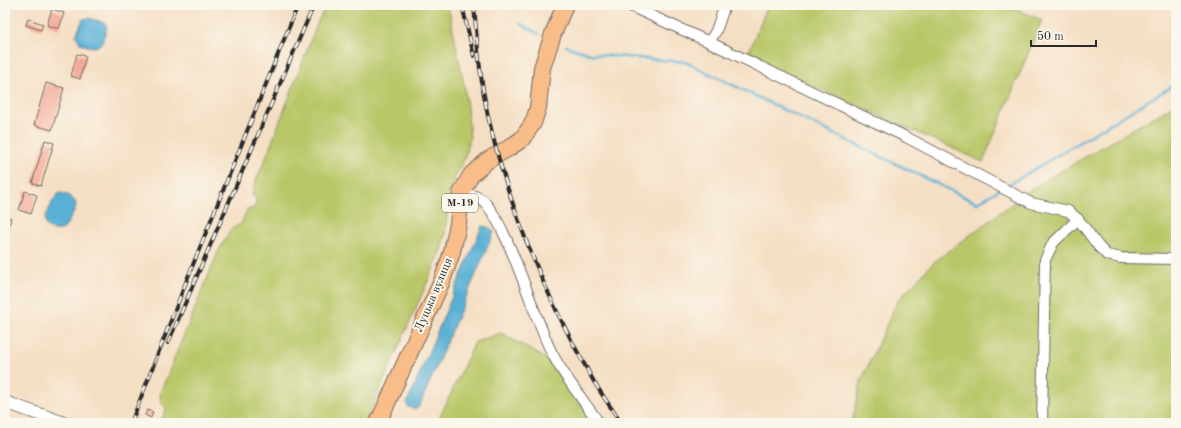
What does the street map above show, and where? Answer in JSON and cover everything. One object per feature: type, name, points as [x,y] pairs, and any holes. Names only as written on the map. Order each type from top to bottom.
[{"type":"highway","name":"Луцька вулиця","points":[[378,423],[442,281],[452,252],[458,224],[462,193],[471,175],[488,160],[522,139],[533,123],[538,108],[542,68],[553,34],[565,5]]},
{"type":"street","points":[[628,5],[709,42],[906,137],[1031,203],[1068,211],[1078,219],[1099,247],[1107,255],[1121,258],[1176,259]]},
{"type":"street","points":[[709,42],[716,31],[725,5]]},
{"type":"street","points":[[462,193],[480,198],[492,210],[502,229],[536,319],[552,355],[599,423]]},
{"type":"street","points":[[1042,423],[1045,260],[1053,243],[1078,219]]},
{"type":"street","points":[[5,402],[64,423]]},
{"type":"green space","points":[[327,5],[448,5],[465,90],[470,136],[464,160],[455,177],[449,196],[445,235],[439,256],[365,423],[153,423],[158,421],[165,413],[166,408],[161,403],[160,393],[219,250],[231,229],[241,224],[247,210],[254,208],[257,200],[252,195],[256,180],[319,19]]},
{"type":"green space","points":[[768,5],[1007,5],[1042,20],[983,162],[747,56]]},
{"type":"green space","points":[[1176,104],[1176,423],[852,423],[861,381],[898,300],[934,262],[1037,185]]},
{"type":"green space","points":[[501,333],[552,362],[595,423],[437,423],[475,342]]},
{"type":"water","points":[[89,18],[105,23],[107,27],[102,43],[96,47],[87,46],[80,43],[76,35],[83,19]]},
{"type":"water","points":[[62,193],[70,196],[76,203],[75,210],[64,229],[54,230],[46,226],[45,217],[56,196]]},
{"type":"water","points":[[482,226],[488,227],[494,232],[419,407],[415,409],[408,407],[407,403]]},
{"type":"building","points":[[52,9],[64,13],[59,29],[47,25]]},
{"type":"building","points":[[28,19],[43,24],[41,30],[26,25]]},
{"type":"building","points":[[77,54],[86,56],[80,79],[71,76]]},
{"type":"building","points":[[46,83],[64,88],[52,130],[34,125]]},
{"type":"building","points":[[45,140],[54,143],[41,186],[32,183]]},
{"type":"building","points":[[25,191],[37,195],[31,214],[19,210]]},
{"type":"building","points":[[5,217],[11,218],[8,231],[5,231]]},
{"type":"building","points":[[147,410],[153,412],[151,418],[145,415]]},
{"type":"waterway","points":[[521,24],[539,34]]},
{"type":"waterway","points":[[566,46],[590,54],[685,62],[977,203],[1000,189]]},
{"type":"waterway","points":[[1005,187],[1176,84]]},
{"type":"railway","points":[[131,423],[186,282],[298,5]]},
{"type":"railway","points":[[168,343],[314,5]]},
{"type":"railway","points":[[462,5],[474,56]]},
{"type":"railway","points":[[474,5],[485,102],[497,151],[518,219],[545,285],[576,349],[593,380],[621,423]]}]
